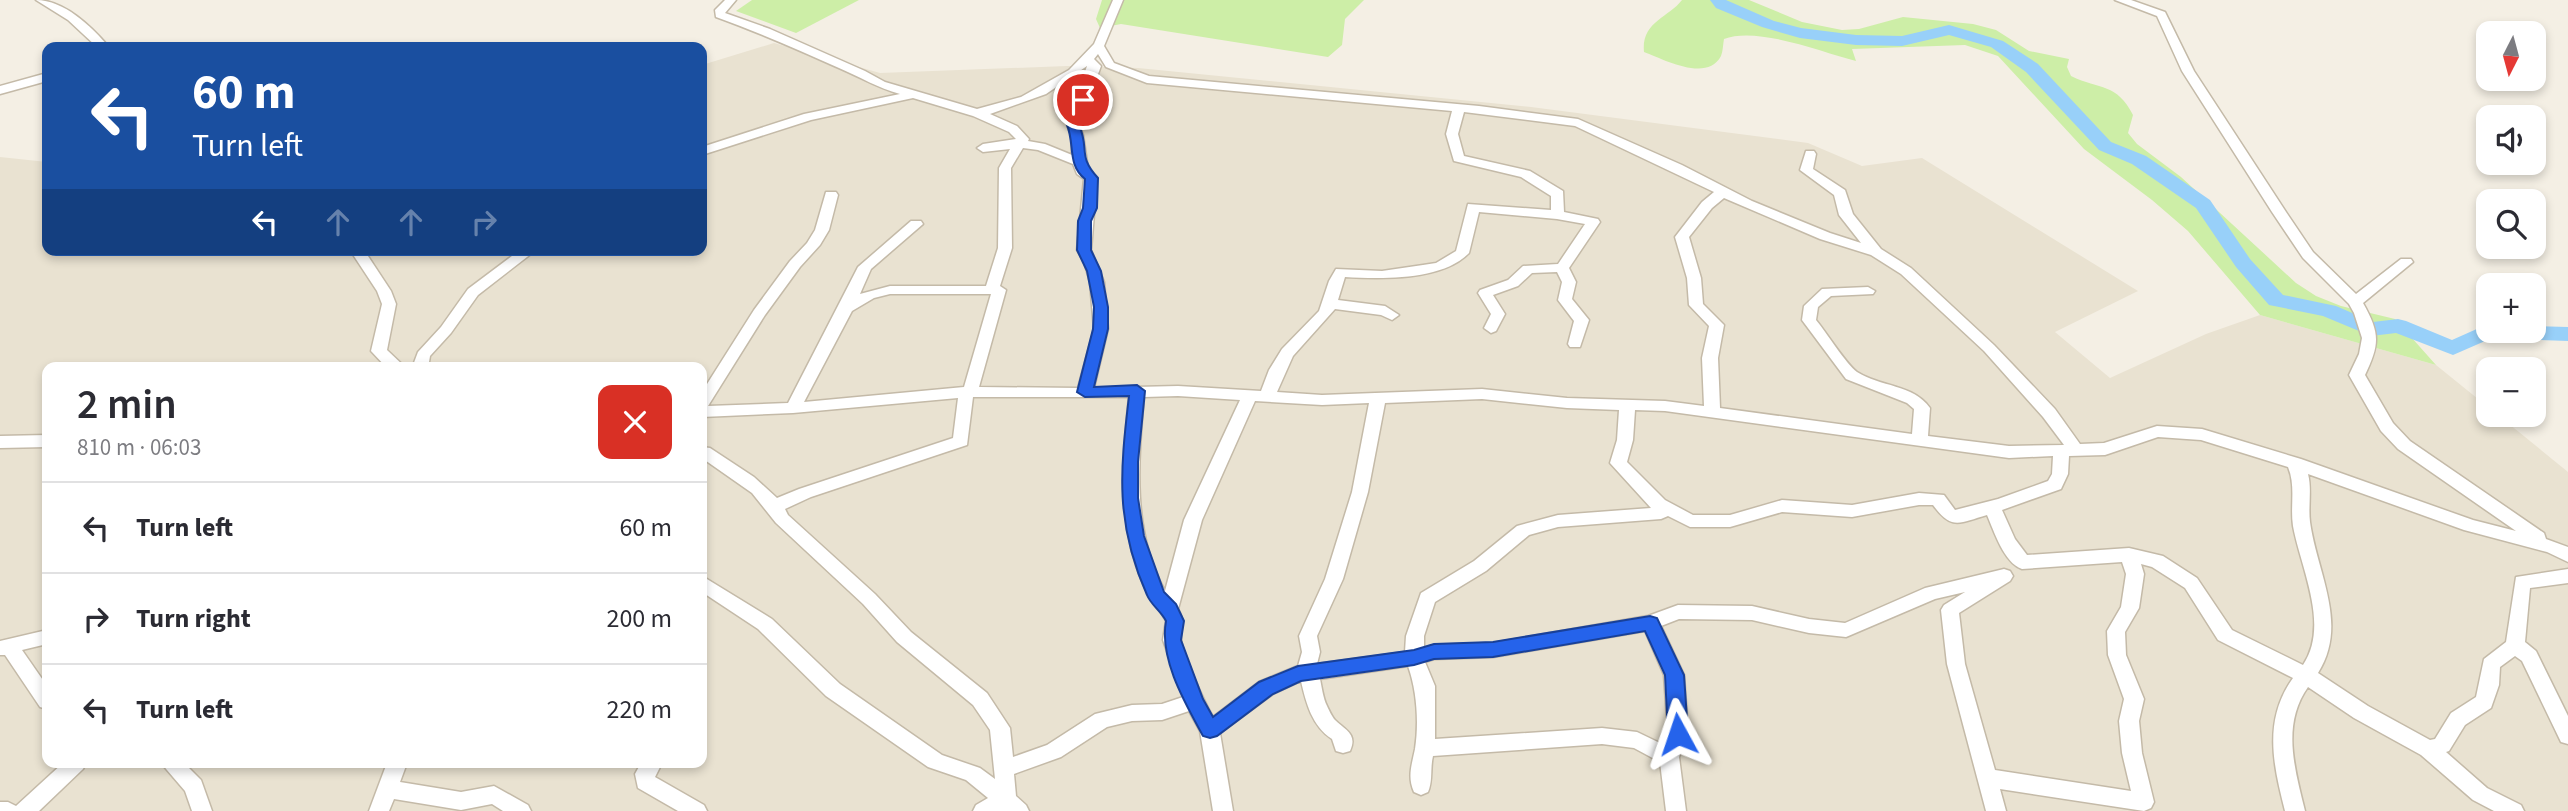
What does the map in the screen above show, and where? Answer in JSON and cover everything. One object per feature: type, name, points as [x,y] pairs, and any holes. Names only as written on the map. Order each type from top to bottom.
[{"type":"street","points":[[41,0],[72,18],[92,42]]},
{"type":"street","points":[[731,0],[720,10],[720,15],[861,72],[881,85],[977,113],[1013,129],[1023,139],[1005,168],[1005,248],[992,290]]},
{"type":"street","points":[[977,113],[1007,107],[1041,92],[1087,60],[1099,46],[1118,0]]},
{"type":"street","points":[[2120,0],[2161,14]]},
{"type":"street","points":[[2152,0],[2188,71],[2279,212],[2308,255],[2355,302],[2371,329],[2370,351],[2357,375],[2387,427],[2404,444],[2515,524],[2568,555]]},
{"type":"street","points":[[1099,46],[1110,65],[1147,79],[1578,123],[1723,192],[1825,236],[1876,252],[1906,271],[1989,348],[2049,413],[2069,451],[2055,485],[1993,509],[1951,517],[1938,499],[1919,499],[1852,511],[1782,506],[1730,521],[1690,521],[1659,504],[1618,463],[1625,440],[1627,405]]},
{"type":"street","points":[[1085,392],[1101,329],[1101,307],[1094,271],[1084,250],[1091,178],[1082,171],[1073,125],[1095,66],[1087,60]]},
{"type":"street","points":[[0,90],[42,78]]},
{"type":"street","points":[[707,149],[808,117],[911,95]]},
{"type":"street","points":[[1458,109],[1452,124],[1451,145],[1458,158],[1525,174],[1544,184],[1558,194],[1556,215]]},
{"type":"street","points":[[984,148],[1019,144],[1041,147],[1079,162]]},
{"type":"street","points":[[1810,154],[1806,170],[1840,192],[1846,215],[1876,252]]},
{"type":"street","points":[[1712,412],[1710,358],[1717,325],[1696,304],[1694,278],[1682,237],[1707,205],[1723,192]]},
{"type":"street","points":[[707,396],[759,313],[795,264],[813,245],[822,230],[831,195]]},
{"type":"street","points":[[1169,609],[1193,520],[1259,396],[1304,333],[1325,314],[1331,304],[1336,278],[1341,272],[1382,275],[1440,266],[1462,253],[1473,207],[1556,215],[1592,222],[1562,268]]},
{"type":"street","points":[[793,408],[865,267],[916,224]]},
{"type":"street","points":[[361,256],[384,291],[389,304],[379,351],[389,362]]},
{"type":"street","points":[[421,362],[423,355],[446,330],[473,292],[521,256]]},
{"type":"street","points":[[2355,302],[2406,262]]},
{"type":"street","points":[[1491,328],[1498,314],[1485,293],[1513,283],[1528,269],[1562,268]]},
{"type":"street","points":[[1562,268],[1569,282],[1564,300],[1581,320],[1575,344]]},
{"type":"street","points":[[776,506],[805,493],[961,441],[968,392],[999,290],[890,290],[869,295],[846,308]]},
{"type":"street","points":[[1867,291],[1826,292],[1811,306],[1809,320],[1851,375],[1913,399],[1922,408],[1920,440]]},
{"type":"street","points":[[1331,304],[1385,311],[1392,315]]},
{"type":"street","points":[[707,412],[793,408],[968,392],[1137,391],[1322,400],[1482,394],[1567,403],[1712,412],[2008,452],[2105,449],[2157,431],[2202,435],[2295,463],[2470,526],[2552,547]]},
{"type":"street","points":[[1137,391],[1129,498],[1135,536],[1156,595],[1169,609],[1175,621],[1172,640],[1194,701],[1210,730],[1223,811]]},
{"type":"street","points":[[1343,745],[1341,734],[1328,726],[1316,704],[1307,663],[1311,652],[1307,636],[1334,579],[1356,505],[1378,399]]},
{"type":"street","points":[[0,442],[42,441]]},
{"type":"street","points":[[707,454],[756,487],[776,506],[782,519],[869,599],[904,637],[980,699],[1000,728],[1004,769],[1012,804]]},
{"type":"street","points":[[2295,463],[2304,484],[2300,509],[2321,618],[2320,650],[2289,700],[2280,737],[2284,771],[2295,811]]},
{"type":"street","points":[[1422,786],[1420,766],[1425,748],[1425,686],[1414,658],[1418,627],[1427,598],[1480,566],[1523,530],[1558,521],[1661,513],[1659,504]]},
{"type":"street","points":[[1993,509],[2008,542],[2022,562]]},
{"type":"street","points":[[1987,778],[2101,803],[2144,802],[2132,753],[2129,720],[2134,699],[2117,655],[2116,631],[2130,608],[2135,574],[2129,555]]},
{"type":"street","points":[[1996,811],[1956,664],[1950,610],[2022,562],[2129,555],[2157,561],[2191,583],[2225,635],[2306,676],[2361,712],[2428,749],[2480,794],[2514,811]]},
{"type":"street","points":[[1210,730],[1266,688],[1286,678],[1311,673],[1414,658],[1434,652],[1493,650],[1650,623],[1678,612],[1752,613],[1809,626],[1846,630],[1931,593],[2004,576]]},
{"type":"street","points":[[2428,749],[2442,745],[2450,726],[2470,707],[2484,702],[2491,664],[2515,645],[2520,624],[2522,582],[2568,576]]},
{"type":"street","points":[[707,589],[765,624],[833,690],[934,761],[973,774],[1012,804]]},
{"type":"street","points":[[1650,623],[1674,675],[1678,734],[1669,757],[1676,811]]},
{"type":"street","points":[[42,637],[5,647],[42,695]]},
{"type":"street","points":[[2515,645],[2529,656],[2561,710],[2568,736]]},
{"type":"street","points":[[1004,769],[1054,751],[1102,720],[1132,713],[1162,712],[1194,701]]},
{"type":"street","points":[[1425,748],[1602,736],[1637,740],[1669,757]]},
{"type":"street","points":[[24,811],[71,768]]},
{"type":"street","points":[[176,768],[194,786],[202,811]]},
{"type":"street","points":[[379,811],[395,768]]},
{"type":"street","points":[[649,768],[645,774],[645,782],[697,811]]},
{"type":"street","points":[[387,789],[461,801],[494,795],[521,811]]},
{"type":"street","points":[[983,811],[1012,804]]},
{"type":"street","points":[[0,811],[8,811]]},
{"type":"shaded area","points":[[774,43],[880,73],[1067,66],[1138,68],[1531,107],[1808,143],[1862,166],[1922,158],[2138,291],[2055,332],[2110,378],[2206,334],[2260,315],[2436,365],[2476,397],[2476,427],[2513,427],[2568,472],[2568,811],[0,811],[0,157],[42,161],[42,256],[707,256],[707,63]]},
{"type":"green space","points":[[752,0],[859,0],[796,33],[736,11]]},
{"type":"green space","points":[[1102,0],[1364,0],[1345,19],[1342,45],[1328,57],[1121,24],[1100,28],[1096,19]]},
{"type":"green space","points":[[1682,0],[1749,0],[1802,22],[1842,30],[1859,29],[1903,17],[1973,24],[1996,30],[2029,51],[2069,59],[2067,67],[2071,76],[2121,97],[2133,115],[2128,133],[2137,144],[2181,177],[2296,283],[2316,296],[2341,306],[2395,319],[2436,365],[2260,315],[2188,231],[2084,149],[1998,56],[1965,45],[1852,49],[1856,61],[1771,38],[1738,36],[1724,39],[1721,56],[1714,64],[1706,68],[1684,67],[1644,52],[1644,42],[1651,27]]},
{"type":"waterway","points":[[1718,0],[1722,5],[1768,24],[1800,33],[1856,40],[1902,41],[1949,30],[1997,44],[2032,68],[2105,146],[2139,160],[2203,204],[2243,263],[2276,300],[2329,311],[2371,329],[2398,326],[2453,348],[2476,337]]},
{"type":"waterway","points":[[2546,333],[2568,334]]},
{"type":"route","points":[[1083,100],[1073,125],[1082,171],[1091,178],[1084,250],[1094,271],[1101,307],[1101,329],[1085,392],[1137,391],[1129,498],[1135,536],[1156,595],[1169,609],[1175,621],[1172,640],[1194,701],[1210,730],[1266,688],[1298,674],[1414,658],[1434,652],[1493,650],[1650,623],[1674,675],[1678,734]]}]
